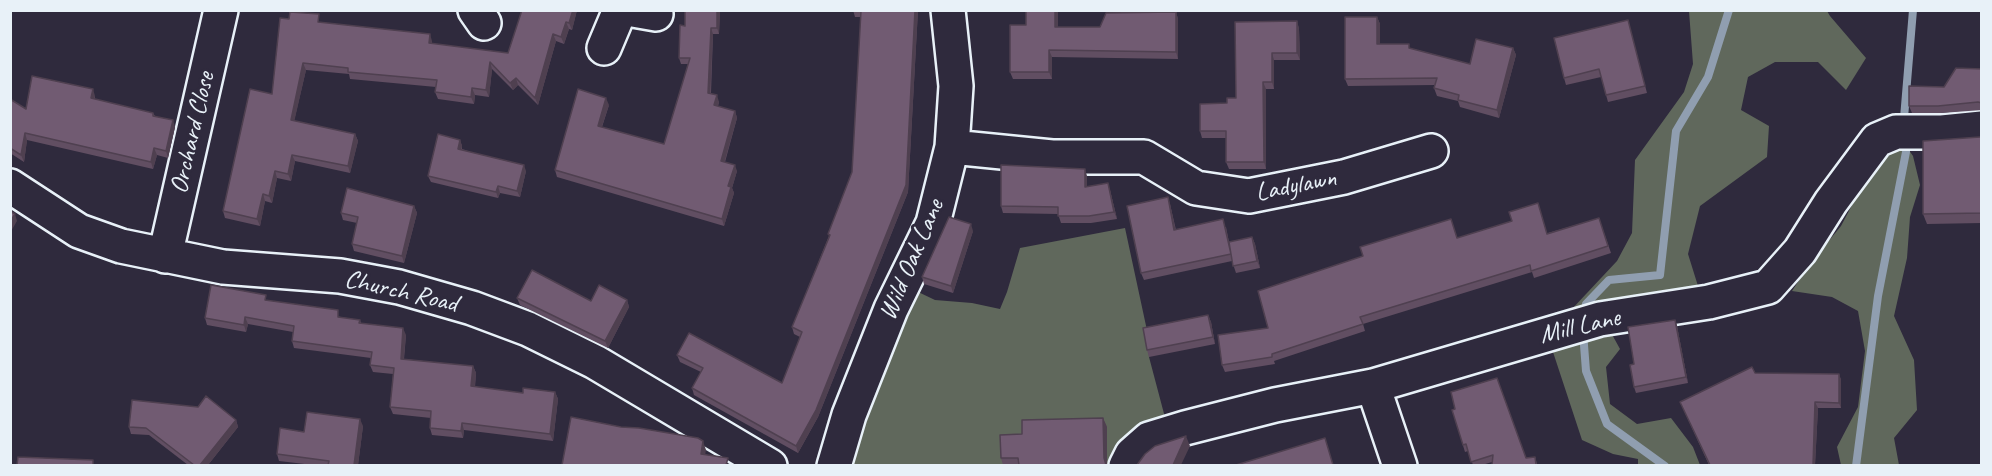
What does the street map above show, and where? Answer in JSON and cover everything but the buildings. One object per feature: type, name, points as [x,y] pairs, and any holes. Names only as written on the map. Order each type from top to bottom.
[{"type":"street","name":"Orchard Close","points":[[165,256],[221,10]]},
{"type":"street","points":[[604,48],[620,10]]},
{"type":"street","name":"Wild Oak Lane","points":[[834,465],[849,414],[891,309],[933,223],[952,147],[956,86],[948,10]]},
{"type":"street","name":"Mill Lane","points":[[1126,465],[1132,454],[1149,439],[1275,405],[1373,386],[1600,319],[1709,302],[1768,287],[1800,251],[1831,202],[1877,140],[1896,132],[1942,132],[1982,128]]},
{"type":"street","name":"Ladylawn","points":[[952,147],[1052,157],[1144,157],[1196,188],[1249,196],[1344,177],[1431,152]]},
{"type":"street","name":"Church Road","points":[[10,186],[79,231],[121,246],[223,267],[340,276],[399,287],[472,308],[528,329],[595,362],[771,465]]},
{"type":"street","points":[[1373,386],[1400,465]]},
{"type":"shaded area","points":[[1689,11],[1827,11],[1866,58],[1846,90],[1818,62],[1775,62],[1748,77],[1741,110],[1769,126],[1767,157],[1700,206],[1688,254],[1698,286],[1683,298],[1609,329],[1620,349],[1606,367],[1610,404],[1637,424],[1671,418],[1693,447],[1700,465],[1638,465],[1638,459],[1613,454],[1582,440],[1552,349],[1572,309],[1617,261],[1632,233],[1635,160],[1684,92],[1693,64]]},
{"type":"shaded area","points":[[1904,143],[1913,156],[1920,185],[1910,217],[1907,258],[1894,316],[1914,360],[1917,410],[1894,438],[1899,465],[1841,465],[1837,447],[1858,407],[1865,351],[1858,311],[1832,297],[1792,291],[1809,265],[1841,226],[1870,171]]},
{"type":"shaded area","points":[[1125,228],[1148,335],[1149,357],[1167,425],[1118,465],[852,466],[852,456],[914,290],[935,300],[972,303],[1000,309],[1020,248]]},
{"type":"waterway","points":[[1585,316],[1586,304],[1609,280],[1660,275],[1676,131],[1708,77],[1729,10]]},
{"type":"waterway","points":[[1904,118],[1913,10]]},
{"type":"waterway","points":[[1856,466],[1878,296],[1906,152]]},
{"type":"waterway","points":[[1583,332],[1586,371],[1607,424],[1665,466]]}]
